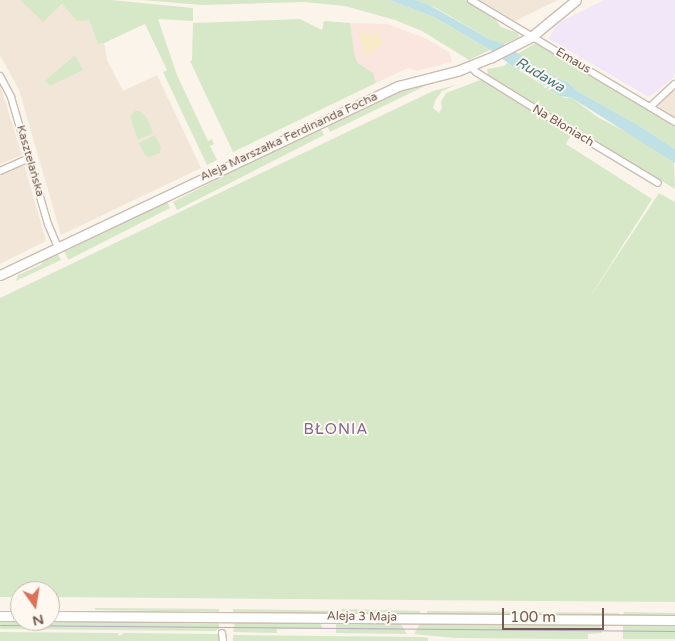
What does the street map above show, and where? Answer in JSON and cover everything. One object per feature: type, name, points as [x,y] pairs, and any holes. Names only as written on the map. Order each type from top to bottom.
[{"type":"street","name":"Emaus","points":[[472,0],[675,122]]},
{"type":"street","name":"Aleja Marszałka Ferdinanda Focha","points":[[0,275],[398,86],[471,67],[490,58],[531,37],[576,0]]},
{"type":"street","name":"Na Błoniach","points":[[471,67],[542,114],[658,183]]},
{"type":"street","name":"Kasztelańska","points":[[0,76],[11,97],[48,224],[58,247]]},
{"type":"street","points":[[650,107],[675,84]]},
{"type":"street","points":[[0,170],[29,158]]},
{"type":"street","name":"Aleja 3 Maja","points":[[60,616],[675,620]]},
{"type":"street","points":[[222,633],[224,641]]},
{"type":"shaded area","points":[[0,0],[20,0],[43,21],[62,4],[77,20],[89,20],[98,44],[104,43],[107,60],[123,91],[157,75],[201,168],[61,235],[19,90],[0,55]]},
{"type":"shaded area","points":[[480,0],[558,0],[515,21]]},
{"type":"shaded area","points":[[604,0],[675,0],[675,72],[673,78],[649,97],[549,39],[555,27],[562,21]]},
{"type":"shaded area","points":[[350,23],[387,24],[425,38],[449,52],[452,62],[417,71],[408,68],[376,83],[372,73],[358,63],[354,57]]},
{"type":"shaded area","points":[[0,85],[22,155],[0,164]]},
{"type":"shaded area","points":[[675,89],[675,118],[661,110],[658,105]]},
{"type":"shaded area","points":[[24,164],[46,241],[0,264],[0,176]]},
{"type":"green space","points":[[20,0],[111,0],[193,8],[193,21],[158,19],[177,75],[208,141],[212,139],[214,144],[210,146],[217,160],[207,165],[163,72],[167,70],[145,24],[98,44],[89,20],[77,21],[62,4],[43,22]]},
{"type":"green space","points":[[142,0],[389,0],[434,17],[490,50],[469,60],[422,31],[395,20],[345,6],[304,2],[201,5]]},
{"type":"green space","points":[[416,0],[467,0],[492,15],[501,27],[518,33],[519,37],[503,45],[436,8]]},
{"type":"green space","points":[[300,19],[322,30],[324,21],[350,23],[355,57],[358,63],[373,73],[376,83],[233,152],[190,61],[192,60],[193,23]]},
{"type":"green space","points":[[536,43],[675,124],[675,149],[638,125],[577,91],[569,83],[535,67],[517,54]]},
{"type":"green space","points":[[75,55],[83,70],[50,86],[45,81]]},
{"type":"green space","points":[[507,63],[564,98],[572,98],[599,118],[638,138],[674,162],[675,189],[488,75],[487,69],[504,66]]},
{"type":"green space","points":[[483,79],[571,135],[566,144],[652,199],[588,300],[659,193],[675,202],[675,602],[60,597],[60,581],[10,581],[10,597],[0,597],[0,298],[433,91],[456,85],[442,91],[435,101],[433,108],[439,113],[442,108],[441,102],[446,93]]},
{"type":"green space","points":[[427,82],[427,85],[330,132],[326,124],[396,90]]},
{"type":"green space","points":[[135,111],[140,111],[147,118],[153,133],[138,140],[130,117]]},
{"type":"green space","points":[[320,127],[324,135],[177,210],[173,202]]},
{"type":"green space","points":[[155,135],[161,148],[160,153],[149,157],[145,155],[139,143]]},
{"type":"green space","points":[[166,200],[170,208],[69,260],[64,252]]},
{"type":"green space","points":[[57,253],[61,260],[16,281],[18,275],[42,264],[41,260]]},
{"type":"green space","points":[[95,608],[219,609],[219,612],[95,610]]},
{"type":"green space","points":[[233,609],[335,611],[335,614],[233,612]]},
{"type":"green space","points":[[342,609],[420,611],[420,614],[340,613]]},
{"type":"green space","points":[[427,611],[619,613],[619,615],[427,614]]},
{"type":"green space","points":[[624,612],[675,613],[675,616],[623,616]]},
{"type":"green space","points":[[0,618],[10,618],[10,629],[0,629]]},
{"type":"green space","points":[[60,618],[219,620],[219,629],[215,631],[60,630]]},
{"type":"green space","points":[[239,620],[321,622],[322,629],[277,629],[277,633],[233,632],[235,622]]},
{"type":"green space","points":[[369,621],[399,621],[407,634],[336,633],[336,624],[369,624]]},
{"type":"green space","points":[[421,622],[600,624],[602,633],[588,634],[588,639],[455,638],[414,634]]},
{"type":"green space","points":[[623,624],[675,624],[675,639],[623,639]]},
{"type":"green space","points":[[0,632],[118,633],[119,636],[124,633],[218,634],[220,641],[0,641]]},
{"type":"green space","points":[[233,635],[422,637],[428,638],[428,641],[233,641]]},
{"type":"sand","points":[[359,32],[379,34],[384,43],[366,56]]},
{"type":"water","name":"Rudawa","points":[[389,0],[416,0],[429,5],[491,40],[501,43],[527,59],[535,67],[569,83],[577,91],[638,125],[675,149],[675,163],[572,98],[560,96],[492,51],[434,17]]},
{"type":"tram line","points":[[0,625],[675,631]]},
{"type":"district","name":"BŁONIA","points":[[336,430]]}]
